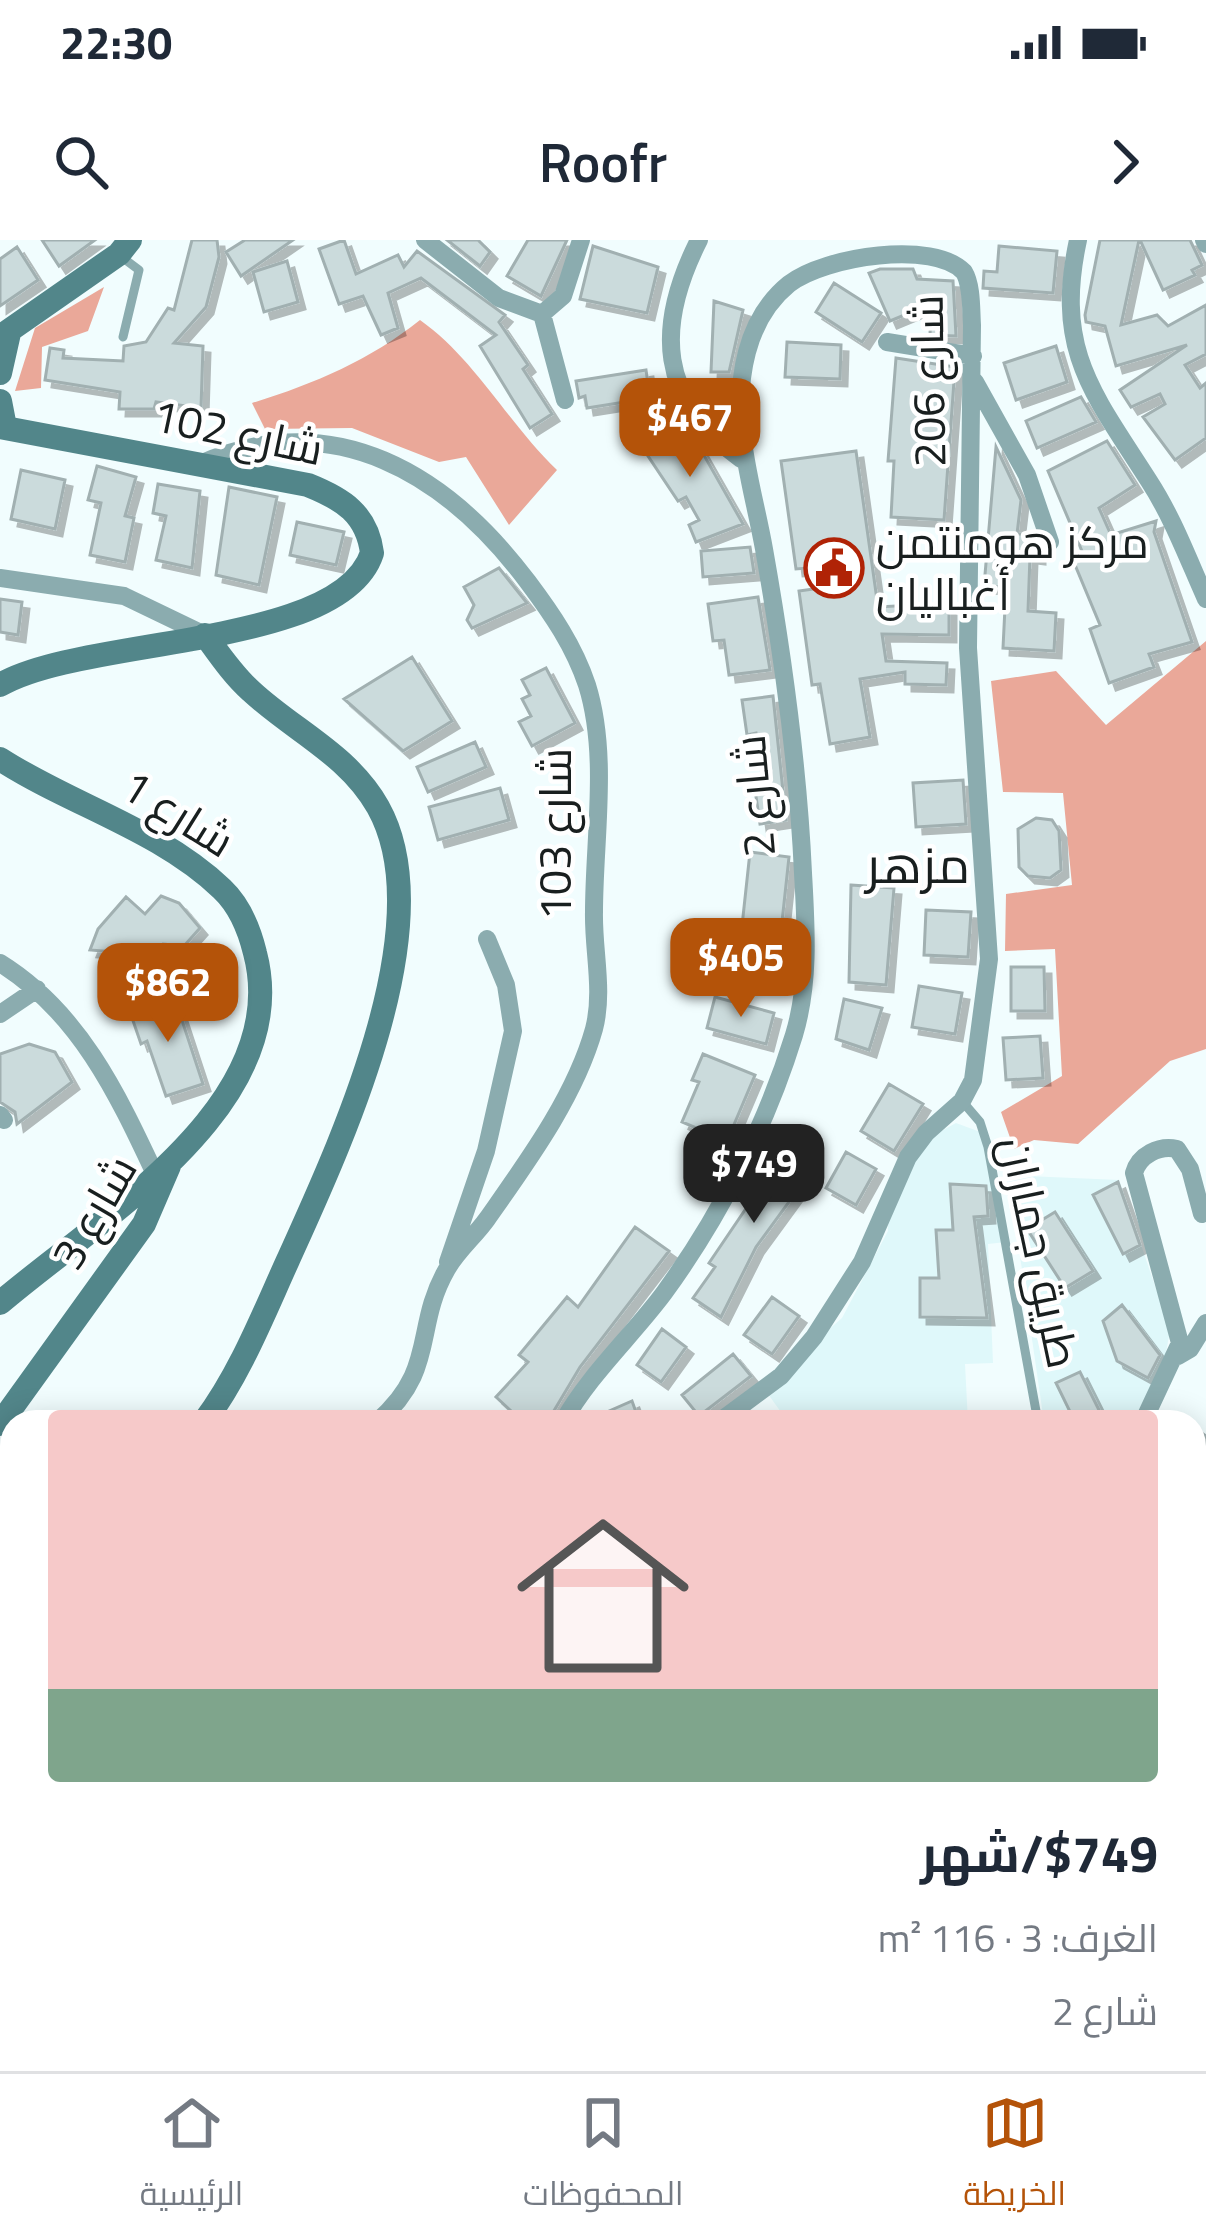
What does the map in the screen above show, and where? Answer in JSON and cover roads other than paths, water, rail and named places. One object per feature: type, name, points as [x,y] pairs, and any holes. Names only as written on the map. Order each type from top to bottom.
[{"type":"street","points":[[425,240],[499,298],[542,314]]},
{"type":"street","points":[[542,314],[563,296],[581,240]]},
{"type":"street","points":[[699,240],[674,303],[672,361],[683,399],[698,421],[741,458]]},
{"type":"street","points":[[1078,240],[1069,316],[1083,379],[1170,516],[1206,599]]},
{"type":"street","name":"شارع 206","points":[[741,458],[747,354],[761,316],[790,283],[821,264],[882,246],[909,245],[951,258],[965,272],[975,382],[968,648],[988,959],[977,1057],[962,1101]]},
{"type":"street","points":[[0,373],[5,335],[124,247]]},
{"type":"street","points":[[542,314],[565,400]]},
{"type":"street","points":[[887,342],[974,356]]},
{"type":"street","points":[[975,382],[1027,475],[1050,542]]},
{"type":"street","points":[[0,401],[2,427]]},
{"type":"street","name":"شارع 102","points":[[2,427],[308,485],[334,495],[362,519],[372,553],[356,585],[335,598],[205,635]]},
{"type":"street","name":"شارع 103","points":[[200,464],[248,445],[302,443],[370,454],[406,467],[474,517],[502,548],[564,633],[587,686],[596,747],[594,1028],[575,1078],[527,1158],[446,1269],[414,1382],[387,1410]]},
{"type":"street","name":"شارع 2","points":[[572,1410],[704,1234],[761,1120],[795,1032],[807,962],[800,771],[761,535],[741,458]]},
{"type":"street","points":[[0,578],[124,596],[205,635],[250,691],[329,750],[366,790],[388,831],[397,908],[378,1033],[356,1105],[252,1337],[213,1410]]},
{"type":"street","points":[[0,685],[58,662],[205,635]]},
{"type":"street","name":"شارع 1","points":[[0,759],[174,852],[224,891],[241,911],[260,971],[255,1044],[231,1092],[164,1166],[0,1303]]},
{"type":"street","points":[[446,1269],[486,1150],[513,1031],[506,985],[487,939]]},
{"type":"street","points":[[0,963],[38,989],[95,1056],[164,1166]]},
{"type":"street","points":[[0,1014],[38,989]]},
{"type":"street","points":[[735,1410],[781,1376],[814,1336],[862,1262],[908,1157],[926,1133],[962,1101]]},
{"type":"street","points":[[1191,1352],[1179,1332],[1134,1173],[1137,1164],[1156,1150],[1177,1149],[1190,1168],[1202,1214]]},
{"type":"street","name":"شارع 3","points":[[10,1410],[144,1224],[164,1166]]},
{"type":"street","points":[[1151,1410],[1206,1323]]},
{"type":"lane","points":[[123,337],[139,270],[124,247]]},
{"type":"lane","name":"طريق جماران","points":[[962,1101],[980,1122],[988,1147],[1035,1410]]},
{"type":"place","name":"مركز هومنتمن أغباليان","points":[[834,568]]},
{"type":"district","name":"مزهر","points":[[918,865]]}]
